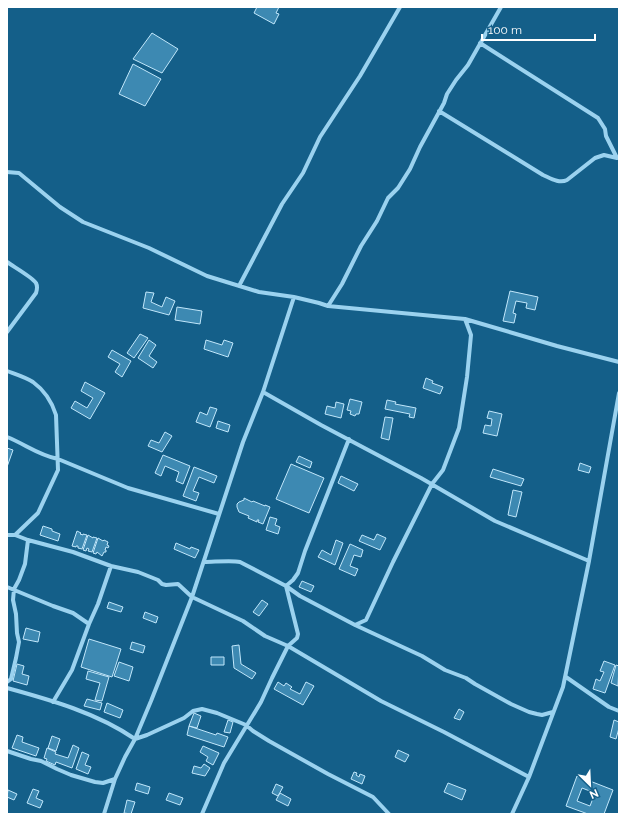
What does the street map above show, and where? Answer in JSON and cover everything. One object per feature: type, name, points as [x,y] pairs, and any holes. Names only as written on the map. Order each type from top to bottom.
[{"type":"street","points":[[239,286],[282,204],[303,173],[320,137],[360,76],[400,7]]},
{"type":"street","points":[[328,306],[342,284],[361,246],[377,221],[388,198],[398,188],[410,169],[444,103],[447,94],[468,65],[500,7]]},
{"type":"street","points":[[480,43],[598,118],[618,158]]},
{"type":"street","points":[[439,111],[543,175],[563,182],[595,158],[604,155],[618,158]]},
{"type":"street","points":[[7,172],[19,173],[60,207],[84,222],[149,248],[208,276],[239,286],[259,292],[294,297],[328,306],[465,319],[557,346],[619,362]]},
{"type":"street","points":[[7,262],[32,279],[38,288],[36,293],[7,332]]},
{"type":"street","points":[[104,814],[115,779],[151,701],[192,597],[243,442],[263,392],[294,297]]},
{"type":"street","points":[[355,625],[366,620],[432,484],[443,470],[459,428],[467,377],[471,335],[465,319]]},
{"type":"street","points":[[7,370],[32,382],[44,392],[54,406],[56,415],[58,470],[38,513],[15,535]]},
{"type":"street","points":[[263,392],[321,425],[432,484],[495,521],[589,561]]},
{"type":"street","points":[[512,814],[529,777],[566,677],[589,561],[619,393]]},
{"type":"street","points":[[7,437],[18,441],[48,457],[58,459],[128,488],[219,514]]},
{"type":"street","points":[[286,586],[298,573],[305,551],[349,439]]},
{"type":"street","points":[[7,535],[15,535],[73,552],[111,566],[138,572],[158,580],[166,586],[178,584],[192,597],[243,621],[265,636],[288,646],[381,701],[444,732],[529,777]]},
{"type":"street","points":[[7,682],[11,678],[19,642],[13,600],[14,589],[25,564],[28,540]]},
{"type":"street","points":[[204,562],[227,562],[235,560],[240,562],[355,625],[422,656],[445,670],[466,678],[517,707],[542,715],[553,712]]},
{"type":"street","points":[[53,702],[72,670],[111,566]]},
{"type":"street","points":[[202,814],[224,763],[261,702],[288,646],[297,638],[298,634],[286,586]]},
{"type":"street","points":[[7,587],[73,613],[89,624]]},
{"type":"street","points":[[566,677],[609,707],[619,711]]},
{"type":"street","points":[[7,688],[72,708],[122,730],[134,739]]},
{"type":"street","points":[[134,739],[147,735],[184,718],[193,711],[202,710],[217,713],[246,725],[269,741],[373,797],[389,814]]},
{"type":"street","points":[[7,750],[41,761],[71,775],[95,782],[103,783],[115,779]]},
{"type":"building","points":[[257,7],[279,7],[276,13],[279,14],[274,24],[254,13]]},
{"type":"building","points":[[152,33],[178,49],[162,73],[133,59]]},
{"type":"building","points":[[133,64],[161,79],[145,106],[119,94]]},
{"type":"building","points":[[510,291],[538,297],[535,310],[526,308],[527,303],[516,301],[513,313],[516,314],[514,323],[503,321]]},
{"type":"building","points":[[146,292],[154,293],[151,302],[162,307],[166,297],[175,301],[169,315],[143,308]]},
{"type":"building","points":[[177,307],[202,311],[200,324],[175,320]]},
{"type":"building","points":[[140,334],[148,338],[134,358],[127,353]]},
{"type":"building","points":[[149,340],[156,345],[149,356],[157,362],[153,368],[138,358]]},
{"type":"building","points":[[206,340],[222,345],[224,340],[233,343],[228,357],[204,349]]},
{"type":"building","points":[[112,350],[131,361],[122,377],[115,372],[120,364],[108,357]]},
{"type":"building","points":[[426,378],[433,381],[432,383],[443,387],[440,394],[423,388]]},
{"type":"building","points":[[85,382],[105,393],[90,419],[71,408],[75,401],[87,408],[93,398],[81,391]]},
{"type":"building","points":[[350,399],[362,402],[359,414],[356,414],[355,416],[350,414],[351,411],[347,410]]},
{"type":"building","points":[[387,400],[396,402],[395,404],[416,408],[414,418],[409,417],[410,414],[385,409]]},
{"type":"building","points":[[336,402],[344,404],[341,418],[325,414],[327,406],[335,408]]},
{"type":"building","points":[[210,407],[217,409],[210,427],[196,422],[200,412],[207,415]]},
{"type":"building","points":[[489,411],[502,414],[497,436],[483,433],[485,425],[491,426],[492,419],[487,418]]},
{"type":"building","points":[[385,417],[393,418],[389,440],[381,438]]},
{"type":"building","points":[[218,421],[230,425],[228,432],[216,428]]},
{"type":"building","points":[[165,432],[172,436],[162,452],[148,446],[151,440],[159,443]]},
{"type":"building","points":[[7,448],[13,450],[7,467]]},
{"type":"building","points":[[163,455],[190,466],[183,484],[176,481],[179,472],[165,466],[161,476],[155,473]]},
{"type":"building","points":[[299,456],[312,462],[310,468],[296,462]]},
{"type":"building","points":[[580,463],[591,467],[589,473],[578,470]]},
{"type":"building","points":[[291,464],[324,478],[309,513],[276,499]]},
{"type":"building","points":[[194,467],[217,476],[214,483],[199,477],[193,491],[199,493],[196,501],[183,496]]},
{"type":"building","points":[[493,469],[524,479],[521,486],[490,477]]},
{"type":"building","points":[[341,476],[358,484],[354,491],[338,483]]},
{"type":"building","points":[[513,490],[522,492],[516,517],[508,515]]},
{"type":"building","points":[[244,498],[270,507],[263,524],[258,522],[259,520],[257,520],[257,522],[248,518],[249,516],[239,512],[237,504],[244,500]]},
{"type":"building","points":[[270,517],[277,519],[275,525],[280,527],[278,534],[266,530]]},
{"type":"building","points":[[43,526],[60,534],[58,541],[40,535]]},
{"type":"building","points":[[77,531],[81,533],[80,534],[87,535],[82,549],[78,548],[78,546],[72,546]]},
{"type":"building","points":[[377,534],[386,538],[380,550],[359,541],[362,535],[374,540]]},
{"type":"building","points":[[88,535],[93,538],[97,538],[92,552],[88,551],[89,549],[87,548],[86,551],[83,550]]},
{"type":"building","points":[[98,538],[108,542],[107,545],[109,546],[108,548],[106,547],[106,552],[104,552],[102,556],[97,552],[96,554],[93,553]]},
{"type":"building","points":[[336,540],[343,543],[335,565],[318,557],[322,550],[331,555]]},
{"type":"building","points":[[176,543],[190,549],[191,547],[199,550],[195,558],[174,549]]},
{"type":"building","points":[[350,544],[363,550],[361,557],[354,555],[350,566],[358,569],[355,576],[339,569]]},
{"type":"building","points":[[302,581],[314,586],[311,592],[299,587]]},
{"type":"building","points":[[262,600],[268,604],[259,616],[253,612]]},
{"type":"building","points":[[109,602],[123,607],[121,612],[107,608]]},
{"type":"building","points":[[145,612],[158,617],[156,623],[143,618]]},
{"type":"building","points":[[26,628],[40,632],[38,642],[23,639]]},
{"type":"building","points":[[89,639],[121,649],[112,677],[81,667]]},
{"type":"building","points":[[132,642],[145,646],[143,653],[130,649]]},
{"type":"building","points":[[239,645],[241,664],[256,673],[252,679],[234,668],[232,646]]},
{"type":"building","points":[[211,657],[224,657],[224,665],[211,665]]},
{"type":"building","points":[[604,661],[615,665],[605,693],[593,689],[596,679],[600,681],[604,672],[600,671]]},
{"type":"building","points":[[119,662],[133,667],[129,681],[114,676]]},
{"type":"building","points":[[17,664],[24,666],[22,674],[29,676],[27,685],[13,681]]},
{"type":"building","points":[[616,665],[619,666],[618,686],[611,683]]},
{"type":"building","points":[[88,671],[109,677],[102,701],[95,700],[100,683],[86,679]]},
{"type":"building","points":[[278,682],[284,686],[286,683],[292,687],[290,689],[300,694],[306,682],[314,686],[303,705],[274,689]]},
{"type":"building","points":[[87,699],[102,703],[100,710],[84,706]]},
{"type":"building","points":[[107,703],[123,710],[120,718],[104,712]]},
{"type":"building","points":[[459,709],[464,712],[460,720],[454,718]]},
{"type":"building","points":[[194,713],[201,716],[197,728],[189,726]]},
{"type":"building","points":[[228,720],[233,722],[230,733],[224,732]]},
{"type":"building","points":[[614,720],[619,722],[616,739],[610,737]]},
{"type":"building","points":[[189,726],[216,735],[217,733],[228,737],[224,747],[187,735]]},
{"type":"building","points":[[17,735],[23,737],[22,742],[39,748],[36,756],[12,748]]},
{"type":"building","points":[[52,736],[60,739],[56,751],[48,748]]},
{"type":"building","points":[[73,745],[79,748],[72,768],[56,762],[55,765],[46,761],[47,759],[44,758],[47,748],[56,752],[55,754],[68,758]]},
{"type":"building","points":[[203,746],[219,753],[213,765],[206,761],[208,757],[200,752]]},
{"type":"building","points":[[398,750],[409,755],[405,762],[395,757]]},
{"type":"building","points":[[82,752],[89,755],[85,765],[91,767],[88,774],[76,769]]},
{"type":"building","points":[[204,764],[210,768],[205,776],[192,773],[194,766],[201,768]]},
{"type":"building","points":[[354,772],[357,773],[356,775],[359,777],[360,774],[365,776],[362,784],[351,779]]},
{"type":"building","points":[[577,776],[613,790],[604,814],[588,814],[566,806]],"holes":[[[582,788],[595,793],[590,806],[577,801]]]},
{"type":"building","points":[[137,783],[150,787],[148,794],[135,790]]},
{"type":"building","points":[[448,783],[466,790],[462,800],[444,792]]},
{"type":"building","points":[[276,784],[283,787],[278,796],[272,793]]},
{"type":"building","points":[[33,789],[39,791],[36,798],[43,801],[40,808],[27,803]]},
{"type":"building","points":[[8,790],[17,794],[14,800],[7,797]]},
{"type":"building","points":[[169,793],[183,798],[180,805],[166,800]]},
{"type":"building","points":[[280,793],[291,799],[288,806],[276,800]]},
{"type":"building","points":[[127,800],[135,802],[131,814],[124,813]]}]
